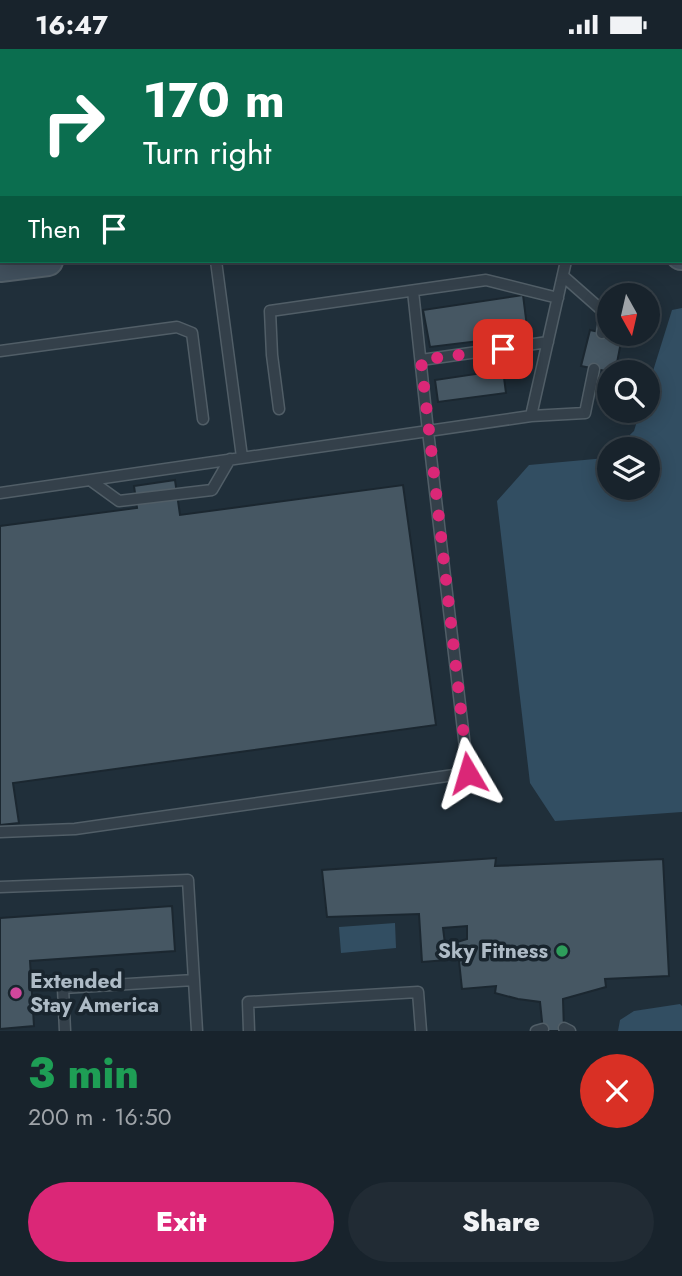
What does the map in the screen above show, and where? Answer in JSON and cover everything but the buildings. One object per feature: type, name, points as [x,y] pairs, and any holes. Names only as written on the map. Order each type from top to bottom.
[{"type":"main road","points":[[0,267],[32,263]]},
{"type":"lane","points":[[216,263],[242,457]]},
{"type":"lane","points":[[531,416],[566,263]]},
{"type":"lane","points":[[563,276],[597,306]]},
{"type":"lane","points":[[279,409],[270,311],[486,281],[558,298]]},
{"type":"lane","points":[[0,832],[75,829],[468,773],[413,291]]},
{"type":"lane","points":[[0,351],[177,327],[192,333],[204,419]]},
{"type":"lane","points":[[421,360],[548,342]]},
{"type":"lane","points":[[0,493],[531,416],[585,413],[594,369]]},
{"type":"lane","points":[[90,480],[119,501],[212,490],[230,459]]},
{"type":"lane","points":[[0,887],[188,880],[197,1031]]},
{"type":"lane","points":[[65,1031],[63,988],[194,980]]},
{"type":"lane","points":[[249,1031],[248,1002],[418,992],[421,1031]]},
{"type":"water","points":[[682,308],[682,812],[555,821],[530,783],[497,501],[529,465],[597,459],[597,500],[660,500],[660,437],[628,437],[634,431],[636,423],[660,423],[660,360],[656,360],[672,310]]},
{"type":"water","points":[[395,923],[396,948],[341,953],[339,927]]},
{"type":"water","points":[[680,1004],[682,1031],[618,1031],[620,1020],[634,1011]]},
{"type":"place","name":"Sky Fitness","points":[[562,951]]},
{"type":"place","name":"Extended Stay America","points":[[16,993]]},
{"type":"route","points":[[468,773],[421,360],[503,349]]}]
